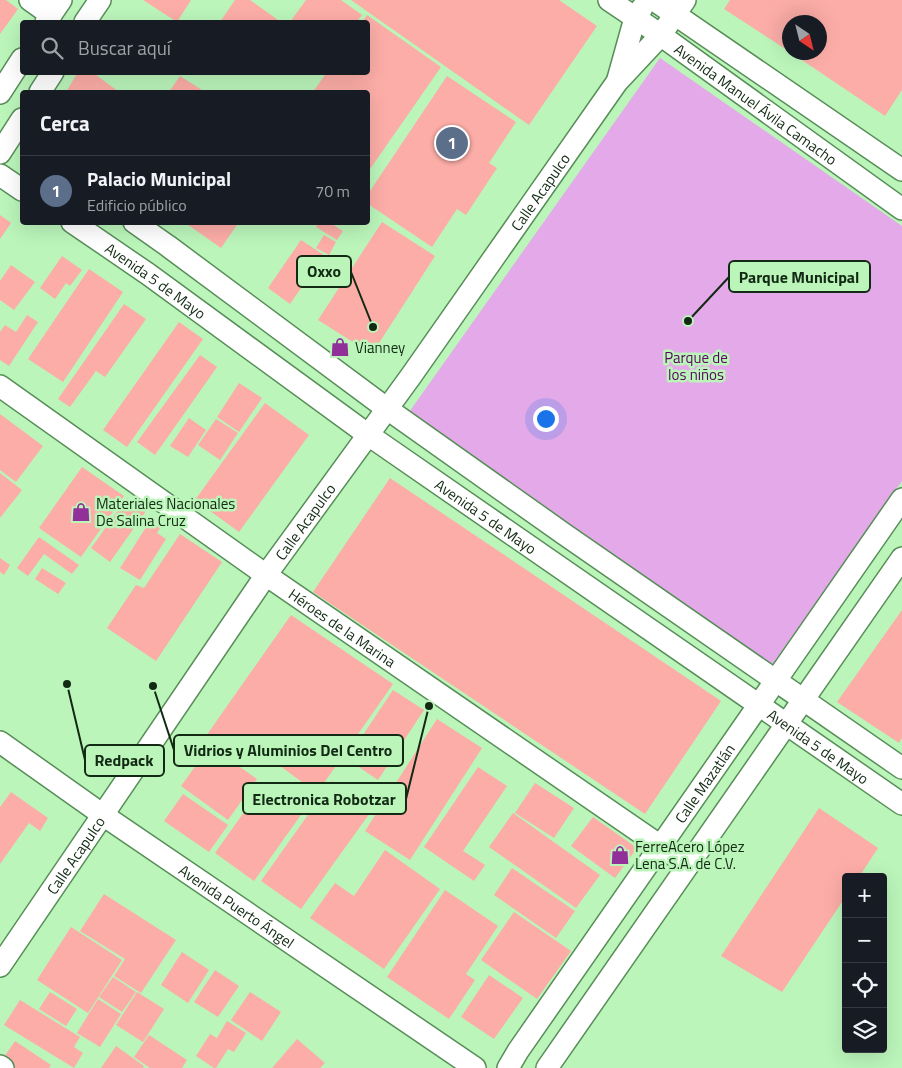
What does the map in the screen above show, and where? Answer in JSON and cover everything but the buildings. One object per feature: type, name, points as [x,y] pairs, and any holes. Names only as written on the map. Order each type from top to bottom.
[{"type":"street","points":[[30,0],[53,12]]},
{"type":"street","points":[[86,20],[100,0]]},
{"type":"street","name":"Avenida Manuel Ávila Camacho","points":[[609,0],[902,209]]},
{"type":"street","name":"Calle Acapulco","points":[[617,82],[635,18],[648,0]]},
{"type":"street","name":"Avenida Manuel Ávila Camacho","points":[[654,0],[680,7],[902,170]]},
{"type":"street","name":"Calle Acapulco","points":[[0,966],[266,575],[617,82],[660,36],[680,7]]},
{"type":"street","points":[[0,93],[20,62]]},
{"type":"street","points":[[41,90],[51,75]]},
{"type":"street","points":[[8,142],[20,122]]},
{"type":"street","points":[[0,175],[20,189]]},
{"type":"street","name":"Avenida 5 de Mayo","points":[[76,225],[148,274],[368,434],[902,804]]},
{"type":"street","name":"Avenida 5 de Mayo","points":[[138,225],[386,408],[902,768]]},
{"type":"street","points":[[148,274],[168,246]]},
{"type":"street","name":"Héroes de la Marina","points":[[0,386],[266,575],[688,865]]},
{"type":"street","name":"Calle Mazatlán","points":[[508,1068],[902,499]]},
{"type":"street","points":[[547,1068],[902,558]]},
{"type":"street","name":"Avenida Puerto Ángel","points":[[0,742],[103,815],[475,1068]]},
{"type":"green space","name":"Parque de los niños","points":[[660,58],[902,226],[902,481],[769,669],[407,415]]},
{"type":"place","name":"Palacio Municipal","points":[[452,143]]},
{"type":"place","name":"Parque Municipal","points":[[688,321]]},
{"type":"place","name":"Oxxo","points":[[373,327]]},
{"type":"place","name":"Vianney","points":[[340,347]]},
{"type":"place","name":"Materiales Nacionales De Salina Cruz","points":[[81,512]]},
{"type":"place","name":"Redpack","points":[[67,684]]},
{"type":"place","name":"Vidrios y Aluminios Del Centro","points":[[153,686]]},
{"type":"place","name":"Electronica Robotzar","points":[[429,706]]},
{"type":"place","name":"FerreAcero López Lena S.A. de C.V.","points":[[620,855]]}]
